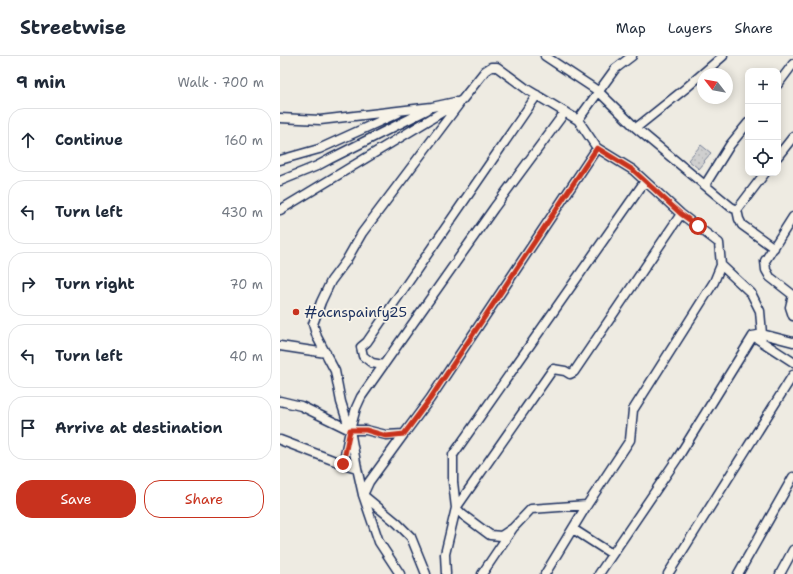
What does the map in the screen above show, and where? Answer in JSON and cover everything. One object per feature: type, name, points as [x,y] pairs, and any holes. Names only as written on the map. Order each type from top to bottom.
[{"type":"street","points":[[578,120],[614,70],[632,56]]},
{"type":"street","points":[[636,128],[723,56]]},
{"type":"street","points":[[547,57],[598,91],[636,128],[705,186],[737,210],[742,225],[774,248]]},
{"type":"street","points":[[781,80],[793,64]]},
{"type":"street","points":[[400,574],[379,542],[363,495],[350,430],[341,402],[335,371],[317,337],[313,324],[330,281],[346,261],[362,233],[462,100],[485,71],[491,67],[497,68],[528,90],[578,120],[597,148],[633,170],[681,214],[718,242],[722,265],[714,282],[633,410],[630,440],[587,505],[545,574]]},
{"type":"street","points":[[383,365],[372,363],[363,356],[361,348],[367,342],[538,95]]},
{"type":"street","points":[[280,118],[320,120],[432,107],[462,100]]},
{"type":"street","points":[[280,210],[462,100]]},
{"type":"street","points":[[280,181],[317,166],[432,107]]},
{"type":"street","points":[[280,160],[319,149],[406,110]]},
{"type":"street","points":[[343,464],[350,430],[356,408],[361,397],[494,208],[565,112]]},
{"type":"street","points":[[705,186],[730,145],[745,127]]},
{"type":"street","points":[[781,152],[793,137]]},
{"type":"street","points":[[363,495],[369,482],[430,399],[597,148]]},
{"type":"street","points":[[737,210],[763,176]]},
{"type":"street","points":[[446,574],[445,554],[456,508],[453,482],[453,455],[645,181]]},
{"type":"street","points":[[456,508],[553,368],[570,374],[574,372],[681,214]]},
{"type":"street","points":[[793,217],[765,260],[766,270],[770,277],[793,295],[790,307],[793,316]]},
{"type":"street","points":[[722,265],[750,293],[760,311],[762,334]]},
{"type":"street","points":[[599,574],[677,459],[753,336],[762,334],[793,342]]},
{"type":"street","points":[[753,336],[793,362]]},
{"type":"street","points":[[280,346],[326,353]]},
{"type":"street","points":[[668,574],[793,374]]},
{"type":"street","points":[[280,402],[301,406],[350,430],[366,430],[386,436],[404,434]]},
{"type":"street","points":[[280,440],[343,464],[358,468]]},
{"type":"street","points":[[738,574],[793,477]]},
{"type":"street","points":[[363,495],[397,523],[411,537],[426,574]]},
{"type":"street","points":[[482,574],[513,528],[531,509],[587,505]]},
{"type":"street","points":[[456,508],[490,535],[501,536],[513,528]]},
{"type":"street","points":[[573,529],[612,554]]},
{"type":"street","points":[[780,574],[793,550]]},
{"type":"shaded area","points":[[701,145],[711,153],[699,169],[688,160]]},
{"type":"place","name":"#acnspainfy25","points":[[296,312]]},
{"type":"route","points":[[343,464],[350,430],[366,430],[386,436],[404,434],[430,399],[597,148],[633,170],[681,214],[698,226]]}]
